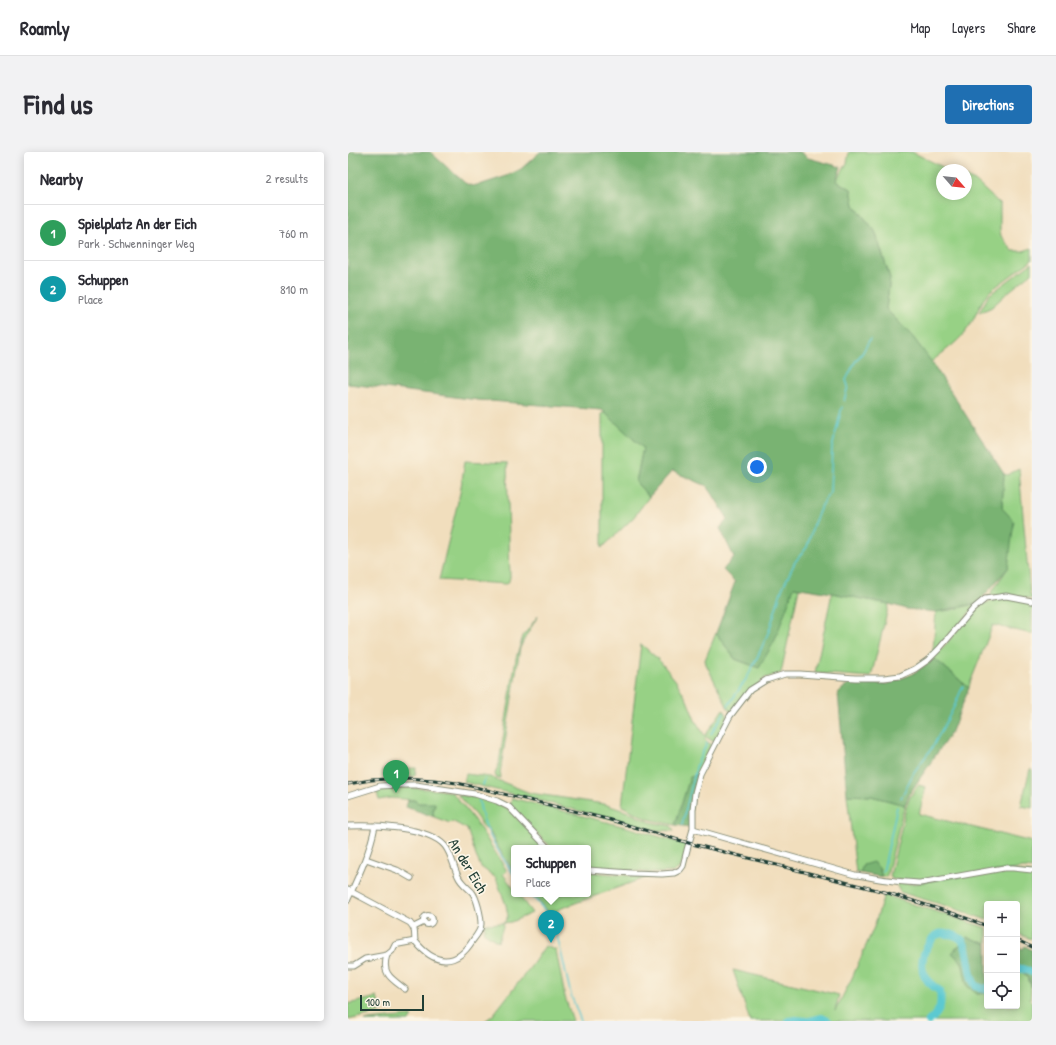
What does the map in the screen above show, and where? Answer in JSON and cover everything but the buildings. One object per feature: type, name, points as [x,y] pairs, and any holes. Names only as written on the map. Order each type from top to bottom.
[{"type":"street","points":[[591,870],[662,874],[677,872],[680,870],[683,866],[693,828],[695,793],[700,774],[730,716],[750,690],[766,680],[785,674],[855,678],[900,676],[915,669],[928,660],[973,608],[985,599],[1006,596],[1032,601]]},
{"type":"street","points":[[348,796],[380,786],[391,785],[416,785],[475,794],[497,801],[509,807],[545,845]]},
{"type":"street","name":"An der Eich","points":[[348,826],[375,826],[418,832],[438,840],[444,844],[450,852],[458,876],[476,900],[481,922],[480,929],[464,953],[458,958],[444,960],[438,959],[419,947],[415,939]]},
{"type":"street","points":[[348,899],[350,890],[366,859],[372,842],[375,826]]},
{"type":"street","points":[[693,828],[855,875],[888,880],[920,882],[1004,868],[1032,870]]},
{"type":"street","points":[[366,859],[397,870],[411,878]]},
{"type":"street","points":[[350,890],[410,923],[414,927],[415,939],[395,946],[387,955],[384,962],[388,977],[405,989]]},
{"type":"street","points":[[414,927],[424,922]]},
{"type":"street","points":[[348,966],[354,966],[365,959],[387,955]]},
{"type":"green space","points":[[348,152],[430,152],[465,183],[472,186],[507,176],[521,169],[540,152],[800,152],[808,158],[841,167],[836,181],[851,189],[854,205],[875,231],[890,278],[886,309],[912,336],[931,361],[1004,474],[1002,508],[1014,521],[1008,568],[978,603],[936,612],[907,609],[889,604],[794,587],[775,640],[759,668],[735,659],[716,633],[735,582],[723,570],[734,557],[720,528],[728,519],[707,486],[672,471],[649,497],[636,482],[643,448],[602,410],[478,400],[348,384]]},
{"type":"green space","points":[[849,152],[912,152],[937,164],[936,200],[972,200],[972,180],[975,181],[1000,204],[1001,236],[1013,251],[1023,251],[1032,248],[1032,260],[990,291],[962,335],[931,362],[912,336],[886,309],[890,278],[875,231],[854,205],[851,189],[836,181],[847,163]]},
{"type":"green space","points":[[1032,263],[1032,273],[992,307],[979,313],[989,295]]},
{"type":"green space","points":[[602,413],[606,413],[643,448],[636,482],[649,497],[633,518],[602,548]]},
{"type":"green space","points":[[465,461],[507,463],[510,577],[507,584],[439,580],[460,493]]},
{"type":"green space","points":[[1019,469],[1030,595],[1032,596],[1032,599],[1012,595],[991,596],[991,593],[1008,568],[1002,508],[1004,474],[1007,475]]},
{"type":"green space","points":[[794,587],[799,588],[781,673],[765,678],[730,712],[705,660],[716,633],[735,659],[759,668]]},
{"type":"green space","points":[[832,593],[889,604],[871,677],[815,673]]},
{"type":"green space","points":[[1012,598],[1032,603],[1032,634],[993,625],[969,688],[934,658],[974,611],[983,604],[997,599]]},
{"type":"green space","points":[[978,603],[926,659],[933,650],[936,612]]},
{"type":"green space","points":[[538,616],[520,648],[500,778],[496,777],[495,774],[499,763],[516,658],[523,636]]},
{"type":"green space","points":[[641,644],[659,660],[676,681],[687,700],[695,720],[705,736],[723,709],[728,716],[714,742],[706,737],[704,739],[711,745],[698,775],[690,778],[675,825],[648,819],[622,806]]},
{"type":"green space","points":[[934,658],[969,688],[952,731],[910,793],[905,805],[871,796],[847,795],[838,693],[850,682],[887,684],[913,674]]},
{"type":"green space","points":[[416,768],[415,776],[383,776],[383,769]]},
{"type":"green space","points":[[1030,769],[1032,770],[1032,808],[1021,806]]},
{"type":"green space","points":[[466,774],[490,777],[530,793],[604,804],[628,812],[650,822],[671,826],[674,831],[654,830],[464,782]]},
{"type":"green space","points":[[698,775],[691,809],[690,827],[675,825],[690,777]]},
{"type":"green space","points":[[918,785],[926,787],[919,814],[1032,842],[1032,869],[1024,868],[926,881],[892,879],[890,876],[906,808],[910,797]]},
{"type":"green space","points":[[399,787],[452,792],[478,825],[507,871],[503,874],[511,885],[511,897],[520,897],[532,913],[511,922],[504,923],[508,916],[506,905],[496,878],[481,867],[467,829],[452,821],[450,823],[434,817],[433,812],[435,804],[418,803],[414,800],[391,798],[379,800],[376,789]]},
{"type":"green space","points":[[458,795],[480,798],[494,802],[508,809],[543,845],[511,845],[511,867],[488,828],[485,829]]},
{"type":"green space","points":[[847,795],[871,796],[905,805],[887,876],[882,877],[879,868],[856,873]]},
{"type":"green space","points":[[512,798],[634,829],[687,845],[683,861],[680,867],[674,872],[656,873],[591,867],[591,845],[549,845],[510,807]]},
{"type":"green space","points":[[408,800],[414,800],[418,803],[435,803],[433,812],[434,817],[406,807]]},
{"type":"green space","points":[[873,862],[879,868],[882,877],[860,873],[863,865]]},
{"type":"green space","points":[[1004,870],[1032,873],[1031,939],[1020,934],[1020,901],[984,901],[984,919],[900,892],[895,882],[911,884]]},
{"type":"green space","points":[[591,872],[647,877],[559,909],[552,916],[535,897],[591,897]]},
{"type":"green space","points":[[884,895],[984,927],[984,943],[967,937],[952,953],[962,962],[965,973],[977,994],[984,993],[984,1009],[1020,1009],[1021,971],[1030,984],[1032,1021],[750,1021],[733,970],[839,995],[835,1011],[852,978],[874,927]]},
{"type":"green space","points":[[504,923],[498,942],[483,932],[485,928],[484,924]]},
{"type":"green space","points":[[967,937],[984,943],[984,993],[977,994],[967,986],[962,962],[952,953]]},
{"type":"green space","points":[[545,946],[556,950],[565,997],[573,1021],[485,1021],[493,1015]]},
{"type":"green space","points":[[1025,946],[1032,950],[1032,987],[1030,981],[1020,971],[1020,948],[1023,949]]},
{"type":"green space","points":[[377,997],[381,1012],[348,1020],[348,1004]]},
{"type":"green space","points":[[412,1016],[409,1021],[365,1021],[369,1020]]},
{"type":"waterway","points":[[844,401],[848,386],[846,380],[855,362],[863,352],[870,339]]},
{"type":"waterway","points":[[728,706],[748,676],[758,656],[769,631],[782,589],[795,562],[807,547],[814,523],[823,502],[830,493],[832,448],[842,407]]},
{"type":"waterway","points":[[901,798],[914,772],[932,748],[954,707],[963,686]]},
{"type":"waterway","points":[[711,734],[724,713]]},
{"type":"waterway","points":[[682,825],[697,764],[707,743]]},
{"type":"waterway","points":[[483,785],[485,779]]},
{"type":"waterway","points":[[479,800],[484,821],[492,840],[511,870]]},
{"type":"waterway","points":[[883,872],[897,807]]},
{"type":"waterway","points":[[533,897],[551,917],[557,935],[571,995],[581,1021]]},
{"type":"waterway","points":[[929,1021],[938,1011],[941,1000],[940,991],[928,981],[922,965],[926,948],[936,936],[940,934],[950,934],[961,939],[965,944],[972,978],[975,984],[980,988],[984,988]]},
{"type":"waterway","points":[[1020,969],[1032,972]]},
{"type":"waterway","points":[[810,1021],[822,1018],[828,1021]]},
{"type":"waterway","points":[[789,1021],[806,1021]]},
{"type":"railway","points":[[348,784],[371,780],[405,778],[457,783],[607,819],[692,844],[885,892],[984,925]]},
{"type":"railway","points":[[1020,941],[1032,947]]},
{"type":"place","name":"Spielplatz An der Eich","points":[[396,793]]},
{"type":"place","name":"Schuppen","points":[[551,943]]}]
